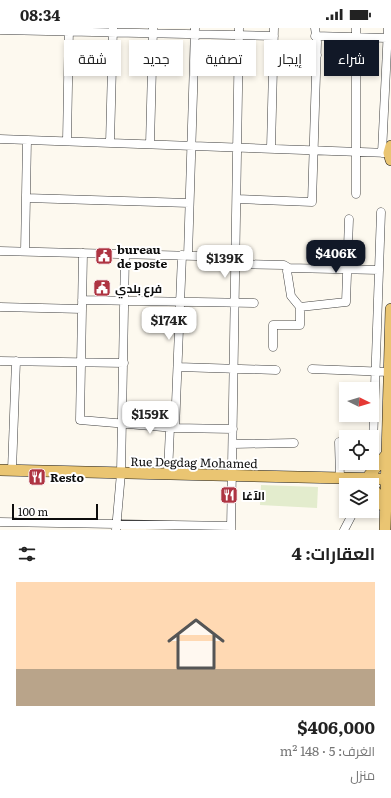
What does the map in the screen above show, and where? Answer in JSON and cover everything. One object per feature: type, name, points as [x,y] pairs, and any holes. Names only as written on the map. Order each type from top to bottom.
[{"type":"main road","points":[[385,530],[388,511],[387,454],[391,309]]},
{"type":"main road","points":[[371,478],[387,454]]},
{"type":"main road","name":"Rue Degdag Mohamed","points":[[0,470],[340,478]]},
{"type":"main road","name":"Rue Degdag Mohamed","points":[[379,480],[387,479]]},
{"type":"main road","points":[[379,497],[388,511]]},
{"type":"street","points":[[356,28],[354,151],[356,194]]},
{"type":"street","points":[[0,139],[237,146],[388,153],[388,28]]},
{"type":"street","points":[[0,30],[42,29],[274,32]]},
{"type":"street","points":[[67,141],[69,30]]},
{"type":"street","points":[[110,143],[113,30]]},
{"type":"street","points":[[150,144],[152,30]]},
{"type":"street","points":[[168,474],[178,367],[180,302],[189,203],[195,31]]},
{"type":"street","points":[[0,522],[116,527],[231,528],[239,31]]},
{"type":"street","points":[[237,199],[312,202],[317,55],[315,32],[356,38],[387,38]]},
{"type":"street","points":[[271,148],[273,76]]},
{"type":"street","points":[[25,251],[27,140]]},
{"type":"street","points":[[26,198],[189,203]]},
{"type":"street","points":[[369,478],[376,372],[381,212]]},
{"type":"street","points":[[300,306],[346,302],[349,219]]},
{"type":"street","points":[[0,251],[185,256],[284,265],[289,268],[379,270]]},
{"type":"street","points":[[83,253],[80,420],[173,427],[233,429]]},
{"type":"street","points":[[116,527],[121,473],[125,254]]},
{"type":"street","points":[[273,347],[274,324],[300,325],[300,306],[291,296],[287,271],[289,268]]},
{"type":"street","points":[[82,300],[254,303]]},
{"type":"street","points":[[0,308],[82,309]]},
{"type":"street","points":[[0,361],[124,364]]},
{"type":"street","points":[[12,470],[16,361]]},
{"type":"street","points":[[178,367],[276,370]]},
{"type":"street","points":[[312,369],[389,372]]},
{"type":"street","points":[[338,442],[340,478]]},
{"type":"street","points":[[233,444],[294,443]]},
{"type":"street","points":[[344,530],[350,518]]},
{"type":"green space","points":[[261,485],[318,487],[317,508],[260,505]]},
{"type":"place","name":"bureau de poste","points":[[104,256]]},
{"type":"place","name":"فرع بلدي","points":[[102,288]]},
{"type":"place","name":"Resto","points":[[37,477]]},
{"type":"place","name":"الآغا","points":[[229,495]]}]
